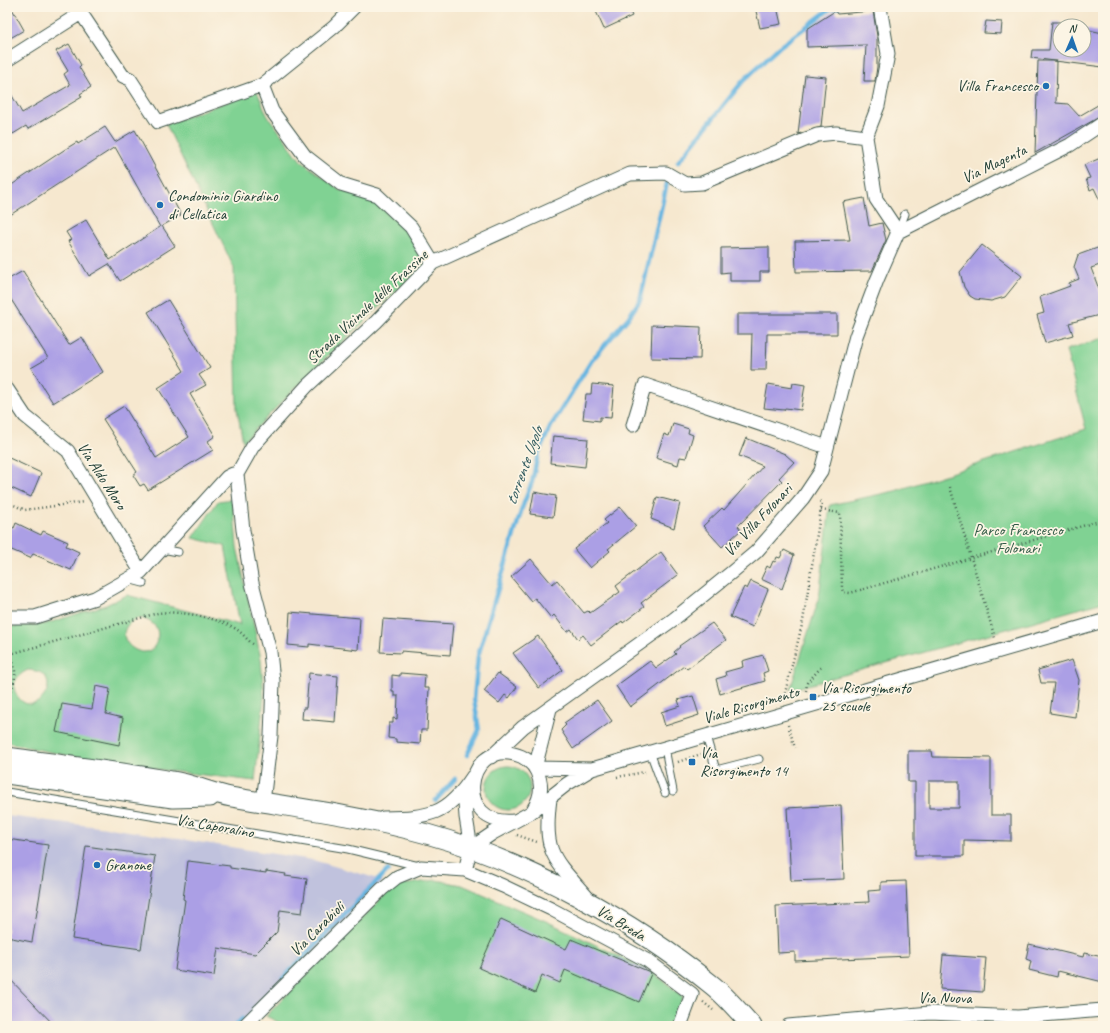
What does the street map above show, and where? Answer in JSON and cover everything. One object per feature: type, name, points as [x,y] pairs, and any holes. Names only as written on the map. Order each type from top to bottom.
[{"type":"street","points":[[7,60],[82,10],[123,76],[130,79],[158,122],[262,85],[334,27],[354,7]]},
{"type":"street","points":[[880,7],[888,54],[878,106],[866,137],[876,199],[898,232]]},
{"type":"street","points":[[262,85],[272,111],[305,156],[341,184],[377,195],[411,227],[433,263]]},
{"type":"street","name":"Via Magenta","points":[[898,232],[1070,145],[1103,123]]},
{"type":"street","name":"Strada Vicinale delle Frassine","points":[[237,474],[253,446],[308,386],[376,322],[433,263],[630,174],[666,173],[685,184],[702,183],[817,135],[836,133],[866,137]]},
{"type":"street","name":"Via Villa Folonari","points":[[490,757],[523,727],[674,619],[756,552],[803,498],[821,471],[856,336],[877,280],[898,232]]},
{"type":"street","points":[[633,425],[645,385],[827,446]]},
{"type":"street","name":"Via Aldo Moro","points":[[7,390],[25,416],[68,451],[142,577]]},
{"type":"street","points":[[7,617],[35,617],[95,598],[128,579],[142,577],[162,549],[227,477],[237,474],[243,530],[252,583],[270,652],[273,682],[271,728],[263,802]]},
{"type":"street","name":"Viale Risorgimento","points":[[472,848],[493,833],[514,827],[567,784],[592,770],[1103,621]]},
{"type":"street","points":[[535,768],[550,709]]},
{"type":"street","points":[[361,818],[420,817],[447,806],[464,790],[481,764],[490,757],[509,753],[519,755],[528,760],[535,768],[540,779],[541,791],[538,803],[530,813]]},
{"type":"street","name":"Via Caporalino","points":[[7,757],[174,781],[227,796],[361,818],[427,834]]},
{"type":"street","name":"Viale Risorgimento","points":[[535,768],[592,770]]},
{"type":"street","points":[[475,772],[472,783],[472,794],[480,809],[493,820],[504,822],[514,827]]},
{"type":"street","name":"Via Caporalino","points":[[7,774],[173,798],[227,796]]},
{"type":"street","points":[[464,790],[466,817],[472,848],[465,870]]},
{"type":"street","points":[[550,799],[548,839],[551,852],[558,864],[594,906]]},
{"type":"street","name":"Via Breda","points":[[427,834],[472,848],[549,882],[594,906],[657,944],[714,986],[752,1026]]},
{"type":"street","name":"Via Breda","points":[[421,867],[465,870],[503,886],[648,961],[692,994]]},
{"type":"street","name":"Via Carabioli","points":[[244,1026],[382,888],[397,877],[421,867]]},
{"type":"street","points":[[680,1026],[692,994]]},
{"type":"street","name":"Via Nuova","points":[[788,1026],[930,1013],[1018,1017],[1103,1010]]},
{"type":"lane","points":[[898,232],[904,214]]},
{"type":"lane","points":[[162,549],[178,552]]},
{"type":"lane","points":[[706,736],[716,770],[759,759]]},
{"type":"lane","points":[[665,748],[673,791]]},
{"type":"lane","points":[[650,752],[665,793]]},
{"type":"lane","name":"Via Caporalino","points":[[7,792],[348,849],[421,867]]},
{"type":"path","points":[[950,487],[993,635]]},
{"type":"path","points":[[784,693],[803,621],[821,510],[822,503],[814,498]]},
{"type":"path","points":[[7,502],[24,510],[98,500]]},
{"type":"path","points":[[821,510],[840,513],[842,588],[843,592],[846,593],[1103,520]]},
{"type":"path","points":[[7,696],[9,695],[16,678],[15,667],[8,653],[158,613],[171,612],[224,623],[239,631],[251,643],[270,652]]},
{"type":"path","points":[[806,691],[807,683],[822,666]]},
{"type":"path","points":[[786,721],[795,748]]},
{"type":"path","points":[[674,765],[678,764],[678,760],[710,749]]},
{"type":"path","points":[[614,777],[621,777],[641,771],[650,772]]},
{"type":"path","points":[[514,827],[539,843]]},
{"type":"path","points":[[692,994],[716,1013]]},
{"type":"shaded area","points":[[7,816],[116,829],[313,860],[382,880],[379,887],[242,1026],[7,1026]]},
{"type":"green space","points":[[257,91],[267,115],[301,161],[339,189],[375,201],[407,231],[426,262],[304,379],[243,442],[237,409],[234,268],[166,124]]},
{"type":"green space","name":"Parco Francesco Folonari","points":[[1103,338],[1103,602],[790,690],[819,598],[830,505],[895,491],[1086,429],[1066,350]]},
{"type":"green space","points":[[233,499],[237,547],[261,659],[264,697],[255,781],[99,761],[68,756],[7,742],[7,627],[45,624],[106,605],[127,595],[240,625],[225,546],[193,538],[218,501]],"holes":[[[138,618],[147,620],[154,624],[158,635],[152,649],[145,652],[138,651],[131,647],[126,640],[124,633],[128,625]],[[28,670],[40,673],[46,678],[48,686],[46,694],[33,704],[26,703],[18,697],[14,688],[18,678]]]},
{"type":"green space","points":[[504,766],[512,766],[524,772],[530,784],[530,792],[524,804],[512,810],[504,810],[492,804],[486,792],[486,784],[492,772]]},
{"type":"green space","points":[[436,880],[462,885],[548,922],[652,972],[683,996],[673,1026],[286,1026],[266,1016],[385,895],[402,885]]},
{"type":"building","points":[[7,7],[11,7],[24,30],[7,40]]},
{"type":"building","points":[[594,7],[628,7],[632,16],[604,29]]},
{"type":"building","points":[[755,7],[777,7],[781,24],[760,28]]},
{"type":"building","points":[[835,11],[837,14],[873,11],[877,36],[877,67],[875,81],[864,81],[866,45],[807,47],[807,29]]},
{"type":"building","points":[[986,21],[1002,22],[1001,34],[984,33]]},
{"type":"building","points":[[1052,22],[1052,58],[1092,58],[1092,31],[1103,33],[1103,67],[1031,58],[1032,50],[1049,50]]},
{"type":"building","points":[[69,44],[81,65],[79,67],[91,87],[80,94],[82,97],[28,129],[26,126],[13,134],[7,124],[7,87],[22,113],[70,85],[64,74],[68,71],[56,51]]},
{"type":"building","name":"Villa Francesco","points":[[1038,61],[1057,61],[1056,103],[1068,104],[1079,116],[1103,102],[1103,115],[1035,153]]},
{"type":"building","points":[[805,75],[826,77],[821,127],[798,134]]},
{"type":"building","name":"Condominio Giardino di Cellatica","points":[[105,127],[115,142],[135,130],[181,215],[162,226],[175,246],[120,281],[109,264],[89,276],[68,241],[71,240],[66,232],[86,220],[110,260],[160,227],[115,147],[7,217],[7,188],[64,150],[77,142],[78,144]]},
{"type":"building","points":[[1103,133],[1103,145],[1102,145],[1098,136]]},
{"type":"building","points":[[1103,157],[1103,207],[1094,188],[1090,190],[1086,179],[1090,178],[1084,165]]},
{"type":"building","points":[[864,198],[869,226],[882,223],[886,240],[872,271],[796,272],[795,241],[850,240],[843,202]]},
{"type":"building","points":[[982,245],[1022,276],[1005,297],[991,301],[975,299],[970,296],[964,287],[960,272]]},
{"type":"building","points":[[1103,246],[1103,264],[1091,268],[1103,300],[1103,314],[1069,323],[1073,335],[1045,343],[1037,315],[1044,313],[1040,297],[1070,286],[1069,283],[1079,279],[1074,267],[1078,255]]},
{"type":"building","points":[[769,247],[769,272],[760,272],[760,281],[730,281],[730,272],[721,273],[721,248]]},
{"type":"building","points":[[23,271],[69,345],[82,337],[103,372],[53,403],[31,368],[48,358],[7,293],[7,280]]},
{"type":"building","points":[[168,300],[210,368],[199,375],[206,385],[190,394],[215,436],[208,441],[213,450],[148,490],[144,484],[140,486],[133,475],[137,472],[103,419],[124,406],[156,458],[189,437],[158,388],[184,371],[148,312]]},
{"type":"building","points":[[737,314],[837,314],[837,334],[767,334],[766,370],[751,370],[752,334],[737,334]]},
{"type":"building","points":[[652,325],[701,327],[700,359],[651,358]]},
{"type":"building","points":[[793,383],[805,385],[801,410],[764,408],[768,384],[792,388]]},
{"type":"building","points":[[592,384],[614,386],[611,418],[600,417],[600,421],[583,419],[586,394],[591,394]]},
{"type":"building","points":[[673,424],[689,429],[688,433],[693,435],[686,458],[680,457],[678,465],[656,458],[664,434],[669,436]]},
{"type":"building","points":[[553,436],[588,439],[585,467],[550,463]]},
{"type":"building","points":[[746,438],[785,454],[794,462],[779,478],[782,481],[738,526],[741,530],[722,547],[703,526],[722,508],[724,510],[763,466],[739,456]]},
{"type":"building","points":[[7,457],[41,473],[31,497],[7,486]]},
{"type":"building","points":[[534,492],[556,496],[553,517],[530,514]]},
{"type":"building","points":[[657,497],[680,503],[674,528],[651,519]]},
{"type":"building","points":[[620,507],[636,526],[608,549],[610,551],[590,568],[574,549],[607,523],[604,520]]},
{"type":"building","points":[[16,523],[41,535],[43,531],[68,542],[66,546],[79,552],[71,570],[33,554],[30,558],[7,548],[7,525],[14,528]]},
{"type":"building","points":[[784,550],[794,555],[782,589],[761,579],[767,566],[770,568],[773,561],[775,562],[777,557],[780,558]]},
{"type":"building","points":[[661,552],[678,575],[641,603],[644,607],[623,623],[622,621],[591,645],[583,635],[578,639],[571,629],[567,632],[554,615],[551,618],[535,598],[531,601],[511,577],[531,559],[552,584],[557,580],[584,613],[588,611],[590,613],[620,592],[616,586]]},
{"type":"building","points":[[751,581],[768,589],[753,627],[730,617],[744,587],[747,589]]},
{"type":"building","points":[[290,612],[360,618],[358,650],[309,644],[309,647],[288,645]]},
{"type":"building","points":[[383,619],[453,624],[450,655],[401,651],[401,653],[380,652]]},
{"type":"building","points":[[712,623],[726,640],[687,669],[684,666],[630,707],[616,686],[650,661],[656,668],[676,654],[674,652],[680,647],[679,646]]},
{"type":"building","points":[[538,636],[563,670],[539,688],[513,653]]},
{"type":"building","points":[[763,655],[768,671],[763,673],[765,681],[720,694],[716,679],[726,676],[725,672],[743,667],[742,661]]},
{"type":"building","points":[[1072,660],[1079,680],[1075,717],[1050,713],[1054,683],[1041,683],[1038,670]]},
{"type":"building","points":[[309,673],[338,676],[335,722],[302,719],[303,708],[306,708]]},
{"type":"building","points":[[400,673],[425,675],[424,688],[429,688],[427,730],[421,730],[420,744],[396,742],[396,739],[388,738],[389,723],[393,723],[393,718],[397,719],[398,696],[394,696],[394,691],[392,691],[392,675],[400,676]]},
{"type":"building","points":[[498,673],[517,687],[509,698],[505,695],[499,703],[484,691]]},
{"type":"building","points":[[96,686],[110,689],[106,714],[123,718],[119,745],[56,732],[62,704],[92,709]]},
{"type":"building","points":[[693,696],[699,715],[665,726],[661,712],[680,706],[678,700]]},
{"type":"building","points":[[597,700],[612,721],[573,749],[561,730],[566,725],[564,723]]},
{"type":"building","points":[[908,751],[932,751],[933,757],[991,758],[991,815],[1011,815],[1011,841],[964,840],[964,856],[915,856],[915,782],[908,782]],"holes":[[[929,781],[959,781],[959,808],[929,808]]]},
{"type":"building","points":[[841,805],[844,879],[791,881],[787,808]]},
{"type":"building","points":[[7,839],[48,845],[32,942],[7,937]]},
{"type":"building","points":[[86,846],[155,856],[141,949],[72,939]]},
{"type":"building","points":[[188,861],[230,866],[230,868],[266,873],[266,871],[286,874],[285,876],[307,879],[302,913],[280,910],[277,932],[255,954],[218,948],[214,976],[175,970],[185,900],[183,899]]},
{"type":"building","points":[[906,881],[909,956],[795,961],[795,952],[778,953],[776,906],[869,902],[868,891],[881,890],[881,882]]},
{"type":"building","points":[[501,919],[566,949],[571,939],[650,972],[651,974],[639,1002],[565,970],[560,983],[542,975],[535,993],[479,968]]},
{"type":"building","points":[[1029,944],[1083,957],[1084,953],[1103,957],[1103,982],[1058,971],[1057,977],[1029,970],[1031,961],[1026,959]]},
{"type":"building","points":[[943,955],[986,958],[983,992],[940,989]]},
{"type":"building","points":[[7,976],[55,1026],[7,1026]]},
{"type":"waterway","points":[[678,162],[743,81],[779,47],[830,9],[839,7]]},
{"type":"waterway","name":"torrente Ugolo","points":[[467,755],[479,730],[474,699],[478,656],[522,508],[532,482],[538,454],[551,426],[592,360],[628,318],[640,300],[667,183]]},
{"type":"waterway","points":[[436,800],[455,779]]},
{"type":"waterway","points":[[283,978],[388,870]]},
{"type":"waterway","points":[[235,1026],[242,1019]]},
{"type":"place","name":"Villa Francesco","points":[[1046,86]]},
{"type":"place","name":"Condominio Giardino di Cellatica","points":[[160,205]]},
{"type":"place","name":"Via Risorgimento 25 scuole","points":[[813,697]]},
{"type":"place","name":"Via Risorgimento 14","points":[[692,762]]},
{"type":"place","name":"Granone","points":[[97,865]]}]
